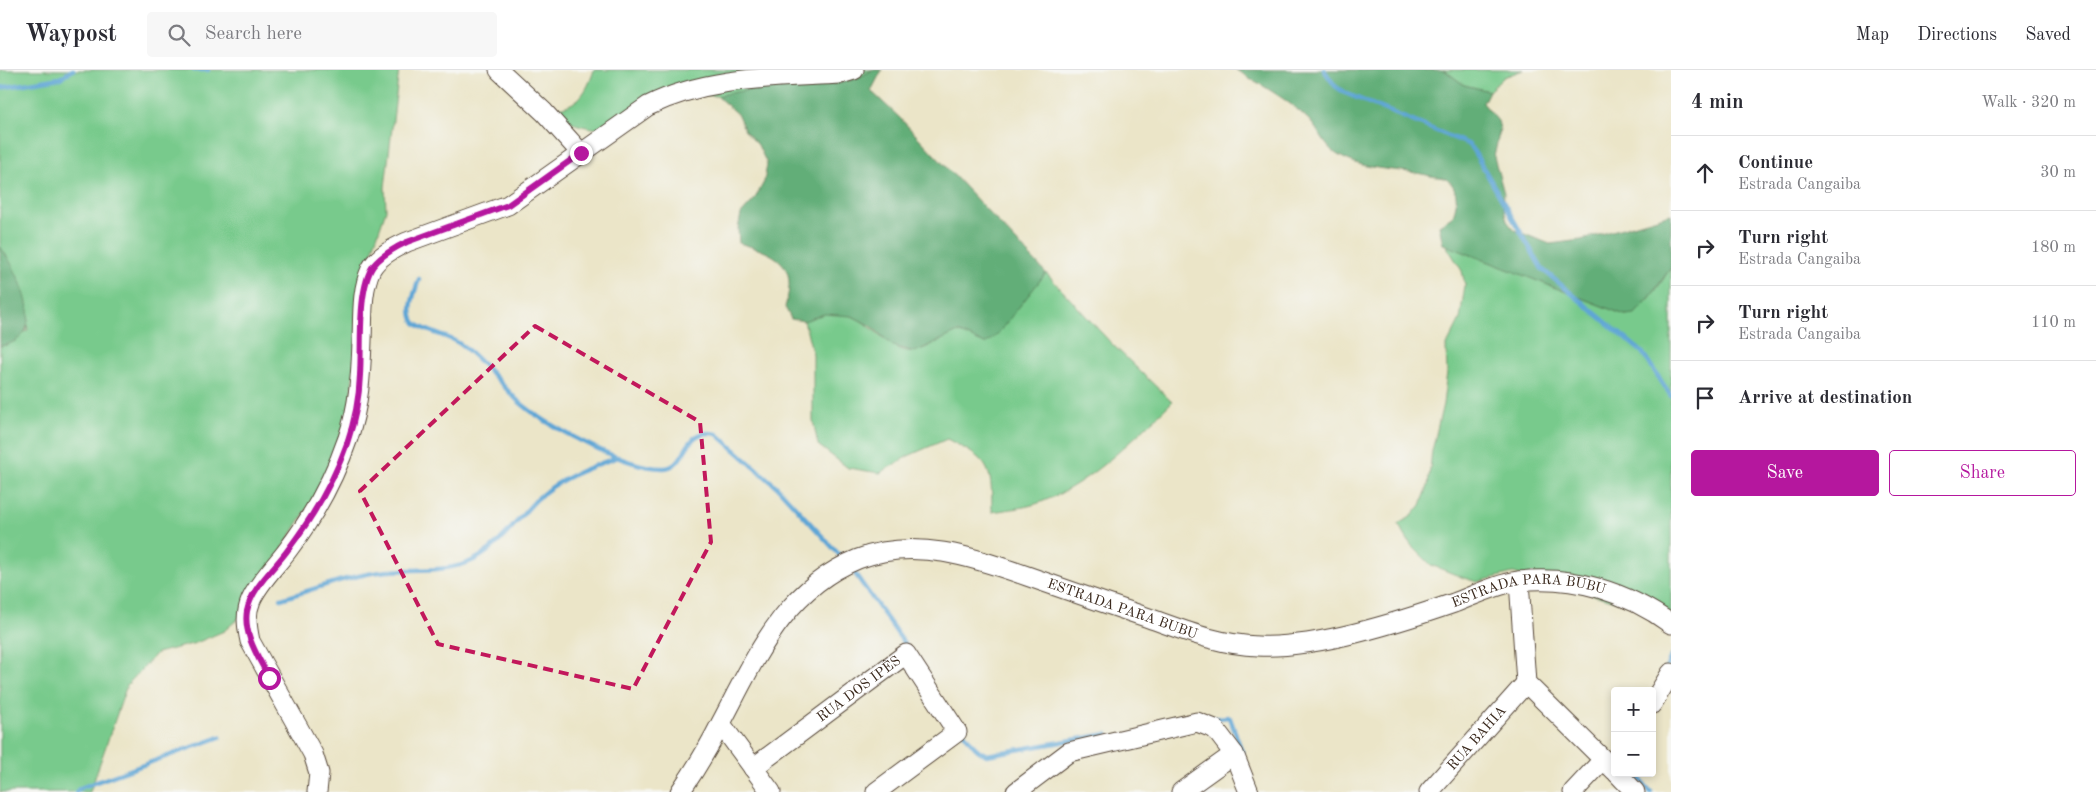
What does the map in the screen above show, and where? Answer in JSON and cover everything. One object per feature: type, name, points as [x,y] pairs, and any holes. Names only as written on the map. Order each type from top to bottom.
[{"type":"street","points":[[499,70],[544,112],[581,153]]},
{"type":"street","points":[[316,792],[318,772],[313,754],[250,641],[247,612],[258,586],[312,515],[330,483],[348,439],[360,386],[363,303],[366,284],[372,268],[393,248],[508,205],[648,106],[683,91],[736,81],[841,74],[854,70]]},
{"type":"street","name":"ESTRADA PARA BUBU","points":[[680,792],[721,724],[752,661],[768,634],[786,612],[832,573],[859,559],[898,550],[944,551],[999,566],[1208,639],[1257,646],[1304,644],[1378,626],[1519,581],[1567,581],[1615,592],[1671,624]]},
{"type":"street","points":[[1519,581],[1526,683],[1611,767]]},
{"type":"street","name":"RUA DOS IPÊS","points":[[753,768],[906,654],[956,732],[876,792]]},
{"type":"street","points":[[1656,697],[1671,673]]},
{"type":"street","name":"RUA BAHIA","points":[[1429,792],[1526,683]]},
{"type":"street","points":[[1016,792],[1069,752],[1197,722],[1215,729],[1234,754],[1249,792]]},
{"type":"street","points":[[721,724],[771,792]]},
{"type":"street","points":[[1181,792],[1234,754]]},
{"type":"street","points":[[1573,792],[1611,769]]},
{"type":"street","points":[[1621,777],[1635,792]]},
{"type":"highlighted area","points":[[535,326],[700,422],[711,542],[633,689],[438,644],[360,491]]},
{"type":"green space","points":[[0,70],[399,70],[385,187],[386,210],[366,269],[349,410],[328,475],[239,618],[224,631],[196,643],[157,653],[127,685],[90,792],[0,792],[0,346],[6,345],[28,330],[22,292],[17,276],[0,246]]},
{"type":"green space","points":[[594,70],[872,70],[859,77],[829,86],[750,90],[716,96],[690,94],[673,101],[639,122],[622,128],[602,129],[582,126],[562,119],[547,108],[565,106],[578,99],[587,87]]},
{"type":"green space","points":[[872,70],[882,70],[871,91],[900,118],[1046,273],[996,336],[985,344],[958,332],[915,352],[893,346],[871,326],[852,316],[824,314],[804,321],[791,319],[785,307],[789,292],[789,280],[781,262],[764,251],[739,243],[738,229],[741,214],[754,200],[764,182],[767,164],[758,145],[745,131],[738,115],[717,96],[772,88],[832,85],[852,80]]},
{"type":"green space","points":[[1236,70],[1444,70],[1464,85],[1489,91],[1483,103],[1498,121],[1500,129],[1494,157],[1504,193],[1503,205],[1507,221],[1514,230],[1550,244],[1581,240],[1671,214],[1671,267],[1651,296],[1635,314],[1625,315],[1443,244],[1439,225],[1452,217],[1456,202],[1455,191],[1450,182],[1443,178],[1419,173],[1372,167],[1338,155],[1329,148],[1313,124],[1301,112]]},
{"type":"green space","points":[[1444,70],[1523,70],[1504,77],[1489,91],[1464,85]]},
{"type":"green space","points":[[1446,245],[1625,315],[1631,314],[1645,304],[1671,267],[1671,616],[1513,573],[1477,582],[1464,578],[1431,565],[1411,545],[1398,524],[1412,516],[1421,505],[1428,486],[1432,451],[1443,404],[1447,372],[1446,347],[1460,319],[1465,285],[1462,271]]},
{"type":"green space","points":[[0,246],[22,287],[27,303],[28,318],[25,331],[16,341],[0,346]]},
{"type":"green space","points":[[1046,273],[1112,344],[1172,402],[1128,444],[1096,471],[1062,493],[1044,501],[1025,507],[992,512],[991,483],[985,466],[972,453],[947,439],[908,456],[880,473],[848,468],[818,445],[813,420],[813,354],[804,321],[825,314],[842,313],[856,318],[891,344],[903,350],[919,350],[958,332],[985,344]]},
{"type":"waterway","points":[[0,88],[60,78],[73,70]]},
{"type":"waterway","points":[[194,70],[208,70]]},
{"type":"waterway","points":[[1324,70],[1335,86],[1345,93],[1468,144],[1542,269],[1642,352],[1671,396]]},
{"type":"waterway","points":[[419,279],[411,307],[412,318],[415,323],[426,330],[452,339],[463,346],[517,400],[546,421],[608,454],[648,466],[664,468],[672,466],[678,461],[691,441],[697,436],[706,433],[717,434],[777,487],[845,561]]},
{"type":"waterway","points":[[281,599],[368,574],[446,568],[467,563],[478,558],[497,544],[537,499],[555,485],[586,469],[618,457]]},
{"type":"waterway","points":[[851,568],[909,650]]},
{"type":"waterway","points":[[1666,669],[1671,656]]},
{"type":"waterway","points":[[1209,719],[1230,718],[1242,752]]},
{"type":"waterway","points":[[963,731],[976,748],[987,755],[1107,734]]},
{"type":"waterway","points":[[76,792],[80,788],[220,737]]},
{"type":"waterway","points":[[1638,777],[1651,792]]},
{"type":"route","points":[[269,678],[250,641],[247,612],[258,586],[286,552],[312,515],[330,483],[348,439],[360,386],[363,303],[366,284],[372,268],[380,258],[393,248],[430,232],[508,205],[581,153]]}]
